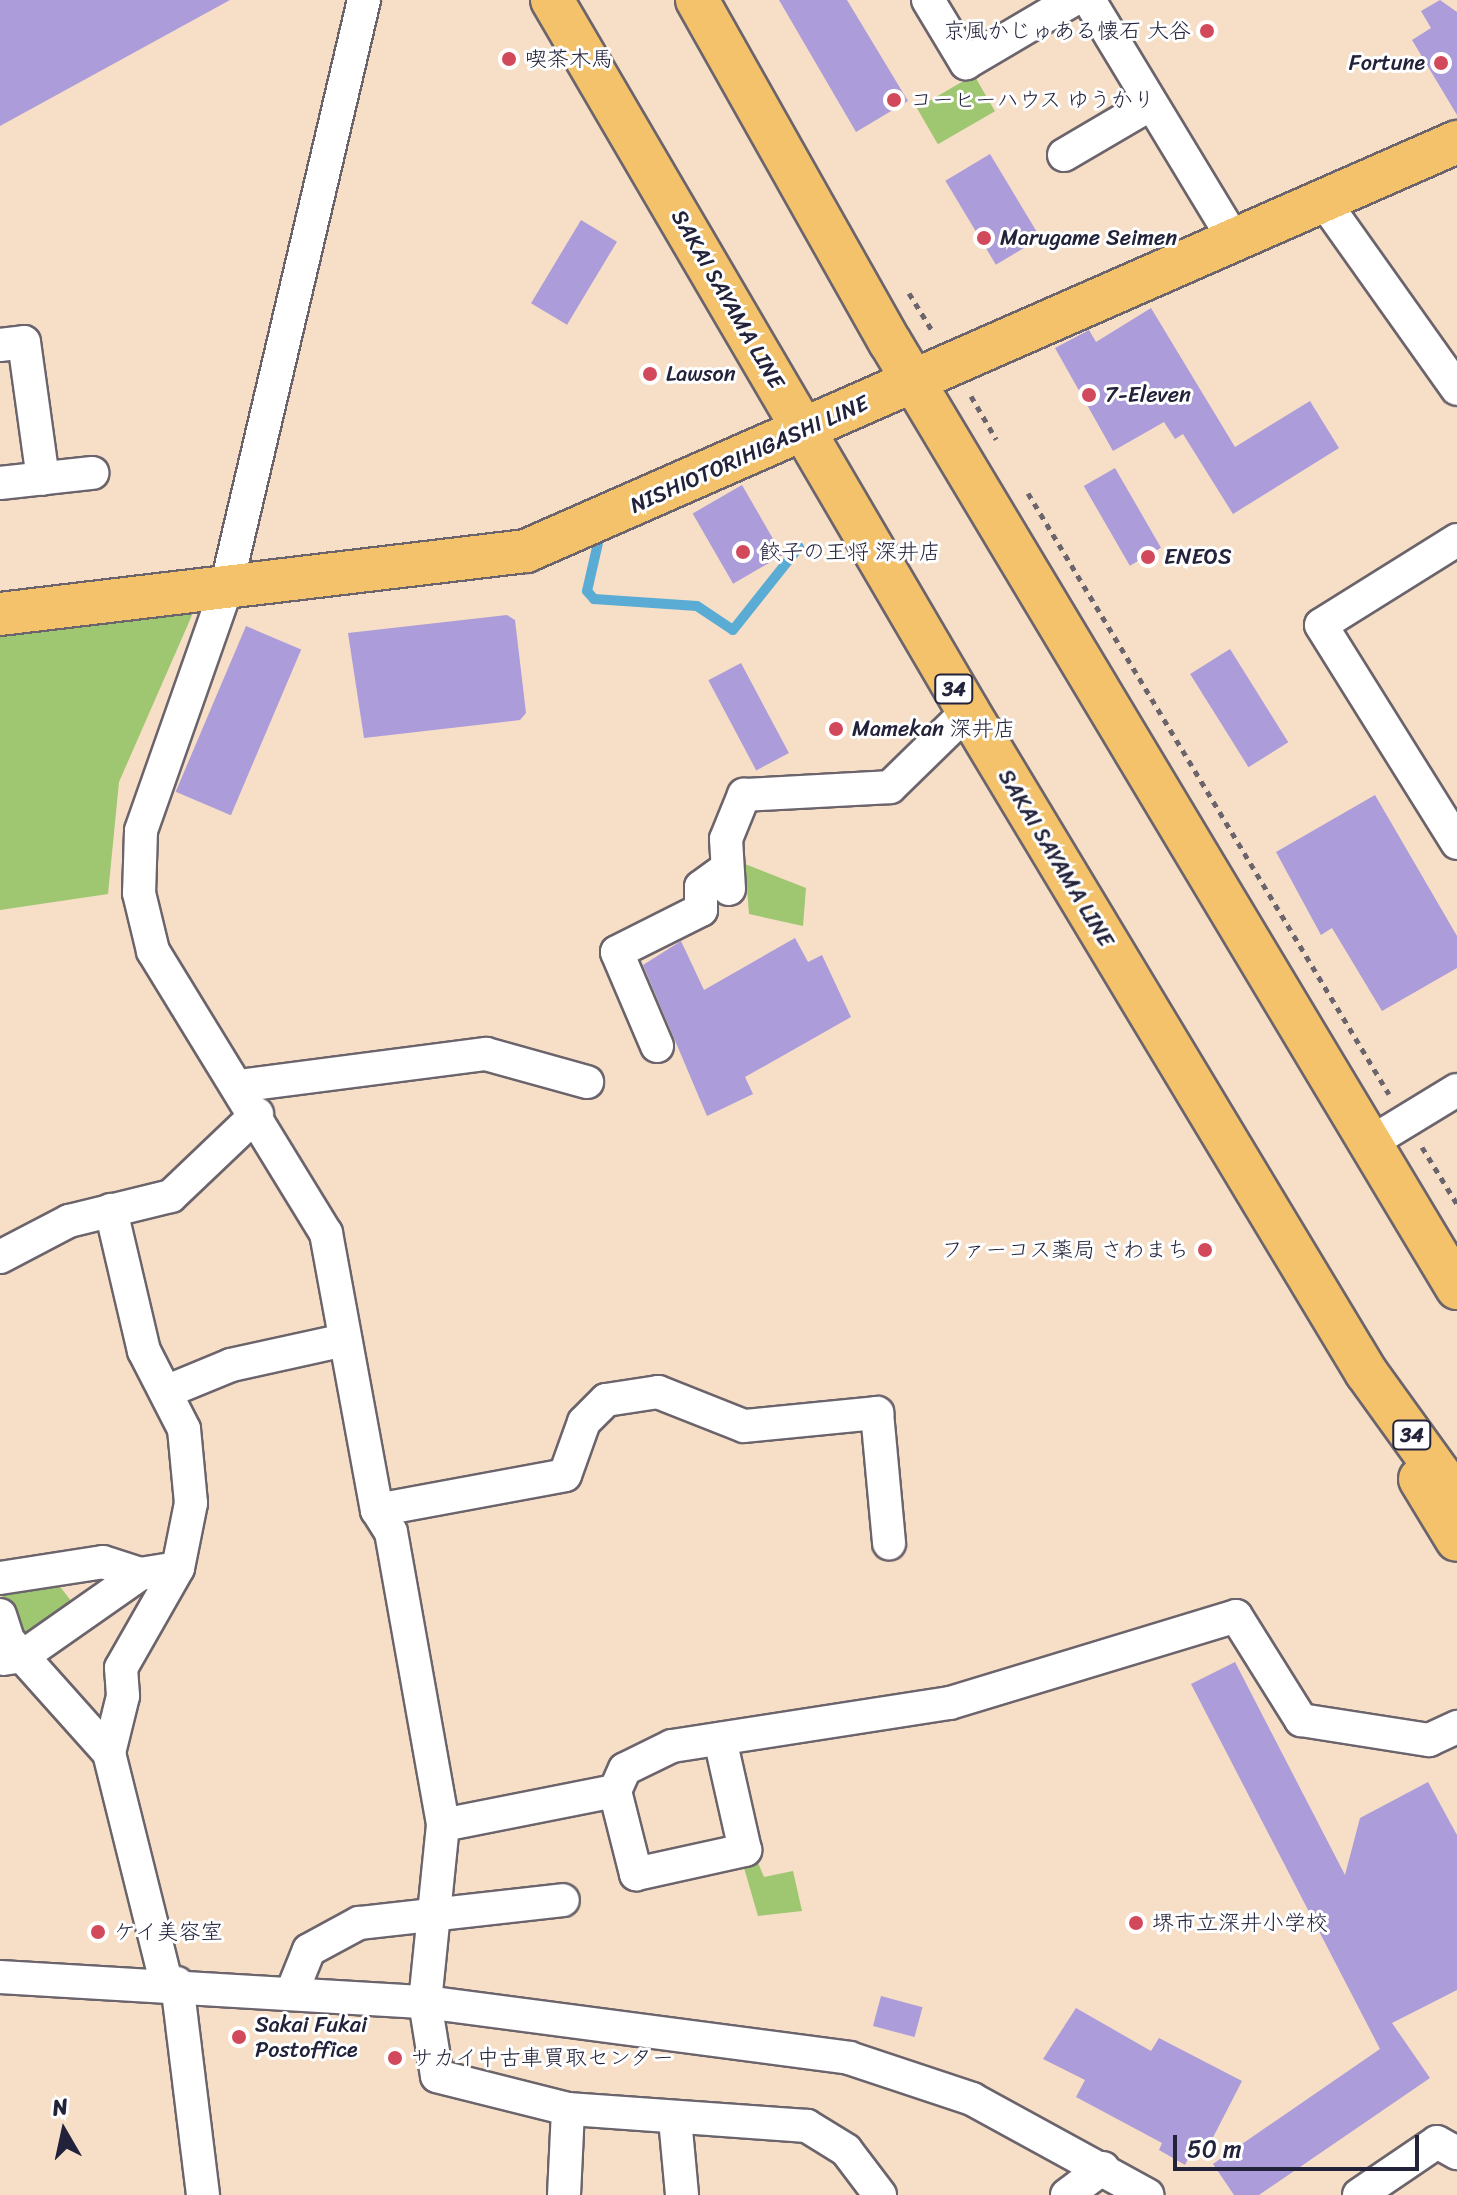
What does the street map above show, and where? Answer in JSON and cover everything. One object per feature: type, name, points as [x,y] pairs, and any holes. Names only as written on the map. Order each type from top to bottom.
[{"type":"main road","name":"SAKAI SAYAMA LINE","points":[[552,0],[968,711],[1366,1372],[1457,1498]]},
{"type":"main road","points":[[697,0],[917,381],[1390,1132],[1401,1187],[1457,1288]]},
{"type":"main road","name":"NISHIOTORIHIGASHI LINE","points":[[0,614],[225,592],[526,551],[1236,243],[1457,142]]},
{"type":"main road","points":[[1401,1187],[1457,1259]]},
{"type":"main road","points":[[1366,1372],[1379,1413],[1457,1540]]},
{"type":"street","points":[[364,0],[225,592],[158,771],[141,831],[139,893],[153,951],[257,1114],[326,1233],[377,1510],[391,1532],[443,1825],[425,2002],[437,2076],[568,2109],[807,2126],[846,2150],[880,2195]]},
{"type":"street","points":[[928,0],[966,63],[1088,1],[1236,243]]},
{"type":"street","points":[[1064,155],[1151,104]]},
{"type":"street","points":[[1325,203],[1457,389]]},
{"type":"street","points":[[0,345],[24,342],[43,479]]},
{"type":"street","points":[[0,483],[92,473]]},
{"type":"street","points":[[1457,540],[1321,625],[1457,843]]},
{"type":"street","points":[[657,1046],[617,952],[701,910],[701,887],[728,879],[726,839],[744,795],[890,787],[968,711]]},
{"type":"street","points":[[238,1086],[486,1054],[587,1082]]},
{"type":"street","points":[[1390,1132],[1457,1090]]},
{"type":"street","points":[[0,1257],[69,1221],[171,1196],[257,1114]]},
{"type":"street","points":[[111,1210],[144,1351],[168,1391],[184,1429],[191,1503],[178,1568],[121,1668],[123,1696],[109,1753],[172,1982],[203,2195]]},
{"type":"street","points":[[168,1391],[231,1365],[345,1340]]},
{"type":"street","points":[[377,1510],[565,1475],[584,1422],[606,1400],[658,1392],[744,1426],[877,1413],[889,1543]]},
{"type":"street","points":[[0,1578],[103,1562],[140,1574]]},
{"type":"street","points":[[11,1658],[140,1574],[178,1568]]},
{"type":"street","points":[[0,1615],[11,1658],[109,1753]]},
{"type":"street","points":[[443,1825],[615,1791],[637,1763],[672,1746],[950,1703],[1236,1616],[1301,1720],[1429,1740],[1457,1727]]},
{"type":"street","points":[[615,1791],[636,1874],[745,1850],[720,1739]]},
{"type":"street","points":[[292,1992],[309,1950],[333,1932],[434,1910],[563,1900]]},
{"type":"street","points":[[0,1977],[172,1982],[425,2002],[849,2058],[972,2099],[1103,2168],[1147,2195]]},
{"type":"street","points":[[564,2195],[568,2109]]},
{"type":"street","points":[[675,2119],[682,2195]]},
{"type":"street","points":[[1359,2195],[1437,2142],[1457,2153]]},
{"type":"street","points":[[1067,2195],[1103,2168]]},
{"type":"path","points":[[969,392],[1004,453]]},
{"type":"path","points":[[1020,480],[1390,1132],[1457,1204]]},
{"type":"green space","points":[[974,75],[995,111],[938,144],[917,108]]},
{"type":"green space","points":[[193,613],[119,782],[108,894],[0,910],[0,636]]},
{"type":"green space","points":[[745,864],[806,888],[803,926],[749,914]]},
{"type":"green space","points":[[58,1584],[75,1606],[24,1636],[0,1592]]},
{"type":"green space","points":[[756,1858],[764,1877],[793,1871],[802,1911],[758,1916],[742,1861]]},
{"type":"building","points":[[0,0],[230,0],[0,126]]},
{"type":"building","points":[[779,0],[847,0],[908,101],[856,132]]},
{"type":"building","name":"Fortune","points":[[1440,0],[1457,12],[1457,115],[1412,40],[1431,28],[1421,11]]},
{"type":"building","points":[[990,154],[1040,238],[996,265],[945,181]]},
{"type":"building","points":[[581,220],[617,242],[567,325],[531,303]]},
{"type":"building","points":[[1151,308],[1235,447],[1310,401],[1339,448],[1233,514],[1183,434],[1175,439],[1164,422],[1113,451],[1055,348],[1089,330],[1096,342]]},
{"type":"building","points":[[1115,468],[1161,548],[1130,566],[1084,486]]},
{"type":"building","points":[[742,485],[782,555],[733,584],[693,514]]},
{"type":"building","points":[[507,615],[515,620],[526,713],[520,720],[364,738],[348,633]]},
{"type":"building","points":[[246,626],[301,649],[231,815],[176,792]]},
{"type":"building","points":[[1230,649],[1288,742],[1248,767],[1190,674]]},
{"type":"building","points":[[741,663],[789,753],[756,770],[708,680]]},
{"type":"building","points":[[1375,795],[1457,936],[1457,968],[1382,1011],[1332,928],[1321,935],[1276,852]]},
{"type":"building","points":[[795,938],[808,962],[822,955],[851,1017],[745,1077],[753,1094],[707,1116],[643,965],[681,941],[704,990]]},
{"type":"building","points":[[1235,1662],[1345,1875],[1360,1818],[1428,1782],[1457,1835],[1457,1990],[1392,2023],[1430,2078],[1259,2195],[1234,2195],[1213,2164],[1380,2049],[1191,1684]]},
{"type":"building","points":[[881,1996],[923,2007],[915,2037],[873,2026]]},
{"type":"building","points":[[1076,2008],[1151,2051],[1159,2038],[1242,2081],[1205,2153],[1197,2141],[1185,2165],[1159,2150],[1162,2143],[1076,2097],[1085,2080],[1043,2059]]},
{"type":"waterway","points":[[598,543],[587,591],[594,599],[697,606],[733,630],[799,547]]},
{"type":"place","name":"京風かじゅある懐石 大谷","points":[[1207,31]]},
{"type":"place","name":"喫茶木馬","points":[[509,59]]},
{"type":"place","name":"Fortune","points":[[1441,63]]},
{"type":"place","name":"コーヒーハウス ゆうかり","points":[[894,100]]},
{"type":"place","name":"Marugame Seimen","points":[[984,238]]},
{"type":"place","name":"Lawson","points":[[650,374]]},
{"type":"place","name":"7-Eleven","points":[[1089,395]]},
{"type":"place","name":"餃子の王将 深井店","points":[[743,552]]},
{"type":"place","name":"ENEOS","points":[[1148,557]]},
{"type":"place","name":"Mamekan 深井店","points":[[836,729]]},
{"type":"place","name":"ファーコス薬局 さわまち","points":[[1205,1250]]},
{"type":"place","name":"堺市立深井小学校","points":[[1136,1923]]},
{"type":"place","name":"ケイ美容室","points":[[98,1932]]},
{"type":"place","name":"Sakai Fukai Postoffice","points":[[239,2037]]},
{"type":"place","name":"サカイ中古車買取センター","points":[[395,2058]]}]
